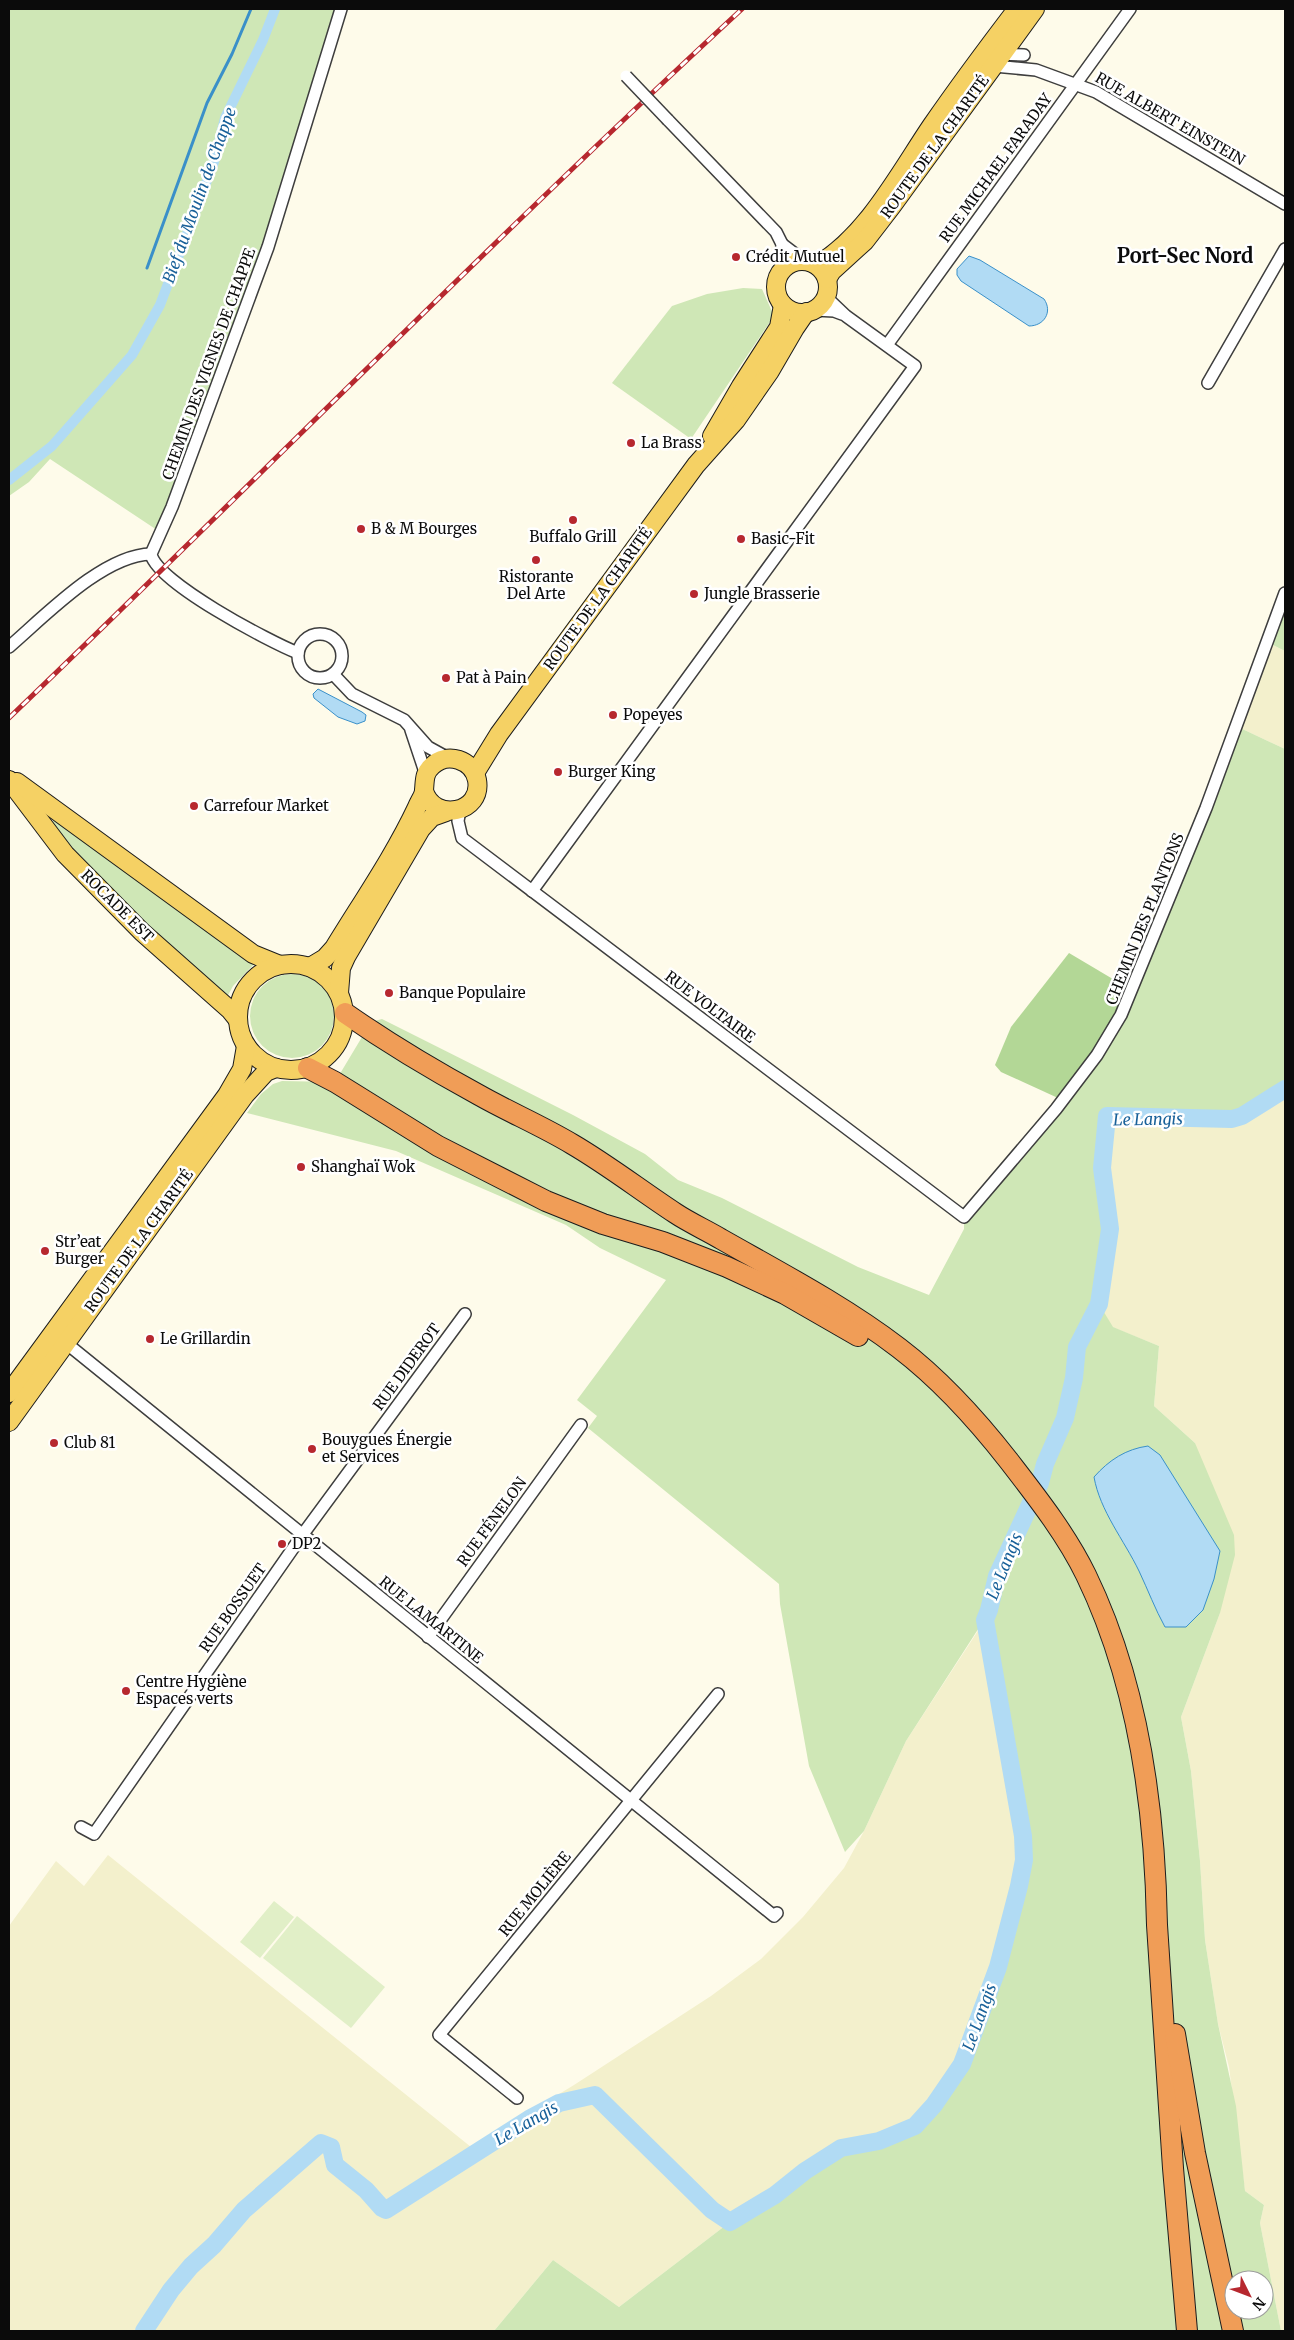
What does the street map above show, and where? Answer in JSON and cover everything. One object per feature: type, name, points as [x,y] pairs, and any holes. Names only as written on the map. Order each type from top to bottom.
[{"type":"highway","points":[[345,1013],[430,1068],[570,1143],[637,1185],[676,1214],[842,1309],[898,1347],[931,1375],[991,1439],[1026,1482],[1049,1515],[1084,1572],[1106,1621],[1128,1690],[1143,1756],[1156,1885],[1172,2168],[1187,2331]]},
{"type":"highway","points":[[308,1068],[335,1082],[438,1146],[546,1201],[603,1224],[663,1242],[718,1263],[785,1294],[850,1331],[959,1404]]},
{"type":"highway","points":[[1157,1925],[1195,2153],[1233,2331]]},
{"type":"main road","name":"ROUTE DE LA CHARITÉ","points":[[810,262],[842,248],[871,214],[975,64],[1017,9]]},
{"type":"main road","points":[[998,58],[998,48],[1025,9]]},
{"type":"main road","name":"ROUTE DE LA CHARITÉ","points":[[475,774],[499,734],[696,465],[736,420],[770,371],[792,332],[819,300],[832,271],[873,232],[1035,9]]},
{"type":"main road","points":[[810,262],[823,271],[819,300],[794,312],[783,305],[776,288],[776,279],[781,271],[790,263],[810,262]]},
{"type":"main road","name":"ROUTE DE LA CHARITÉ","points":[[696,465],[741,386],[779,327],[783,305]]},
{"type":"main road","name":"ROUTE DE LA CHARITÉ","points":[[455,760],[499,734]]},
{"type":"main road","points":[[310,967],[325,958],[334,948],[411,820],[434,764],[455,760],[475,774],[476,793],[470,803],[453,811],[432,817],[413,843],[346,957],[341,968],[339,993]]},
{"type":"main road","points":[[9,776],[252,954],[280,965]]},
{"type":"main road","name":"ROCADE EST","points":[[9,780],[65,854],[142,932],[230,1010],[238,1020]]},
{"type":"main road","points":[[425,783],[431,803],[453,811]]},
{"type":"main road","points":[[296,964],[310,967],[327,977],[339,993],[345,1013],[343,1031],[336,1047],[324,1060],[308,1068],[292,1071],[276,1068],[254,1056],[246,1046],[238,1020],[240,1005],[245,991],[254,979],[266,970],[280,965],[296,964]]},
{"type":"main road","name":"ROUTE DE LA CHARITÉ","points":[[9,1393],[227,1095],[242,1069],[246,1046]]},
{"type":"main road","name":"ROUTE DE LA CHARITÉ","points":[[9,1422],[245,1095],[266,1072],[276,1068]]},
{"type":"street","name":"CHEMIN DES VIGNES DE CHAPPE","points":[[151,554],[172,507],[268,247],[340,9]]},
{"type":"street","name":"RUE MICHAEL FARADAY","points":[[887,345],[1130,9]]},
{"type":"street","points":[[1018,32],[1024,55],[1036,70]]},
{"type":"street","points":[[975,64],[998,58],[1024,55]]},
{"type":"street","name":"RUE ALBERT EINSTEIN","points":[[998,58],[1096,92],[1285,204]]},
{"type":"street","points":[[626,76],[769,223],[782,244],[810,262]]},
{"type":"street","points":[[781,271],[782,244]]},
{"type":"street","points":[[1208,383],[1285,249]]},
{"type":"street","points":[[819,300],[834,311],[846,316]]},
{"type":"street","points":[[532,892],[915,366],[846,316],[819,300]]},
{"type":"street","points":[[9,647],[95,575],[116,563],[151,554],[154,561],[166,574],[198,598],[257,634],[298,653]]},
{"type":"street","name":"CHEMIN DES PLANTONS","points":[[964,1217],[1056,1109],[1097,1054],[1121,1015],[1206,808],[1285,593]]},
{"type":"street","points":[[325,634],[332,637],[341,648],[343,655],[339,669],[334,674],[327,677],[312,677],[301,668],[298,653],[304,640],[310,636],[325,634]]},
{"type":"street","points":[[334,674],[352,694],[404,720],[411,730],[434,752],[455,760]]},
{"type":"street","points":[[411,730],[425,783]]},
{"type":"street","name":"RUE VOLTAIRE","points":[[453,811],[458,820],[462,838],[964,1217]]},
{"type":"street","name":"RUE DIDEROT","points":[[303,1534],[464,1314]]},
{"type":"street","name":"RUE LAMARTINE","points":[[66,1343],[774,1916],[777,1913]]},
{"type":"street","name":"RUE FÉNELON","points":[[428,1637],[581,1425]]},
{"type":"street","name":"RUE BOSSUET","points":[[81,1827],[94,1834],[303,1534]]},
{"type":"street","name":"RUE MOLIÈRE","points":[[517,2098],[439,2035],[718,1694]]},
{"type":"shaded area","points":[[1267,642],[1285,651],[1285,749],[1236,726]]},
{"type":"shaded area","points":[[1285,1089],[1285,2331],[1281,2331],[1274,2295],[1274,2270],[1269,2270],[1260,2223],[1264,2205],[1245,2191],[1229,2067],[1218,2024],[1205,1940],[1200,1861],[1191,1771],[1181,1717],[1220,1613],[1195,1443],[1154,1406],[1159,1346],[1112,1327],[1099,1304],[1110,1229],[1102,1168],[1107,1116],[1232,1119],[1242,1116]]},
{"type":"shaded area","points":[[985,1620],[1023,1836],[1024,1860],[998,1967],[962,2064],[934,2105],[915,2126],[879,2141],[841,2148],[805,2171],[774,2195],[730,2222],[619,2307],[553,2260],[494,2331],[9,2331],[9,1926],[56,1861],[84,1886],[108,1855],[471,2147],[574,2085],[711,1996],[761,1959],[803,1917],[844,1868],[864,1831],[906,1741]]},
{"type":"green space","points":[[9,9],[341,9],[268,247],[160,532],[50,459],[29,482],[9,496]]},
{"type":"green space","points":[[743,288],[762,289],[774,316],[691,439],[612,383],[672,306],[707,294]]},
{"type":"green space","points":[[1285,593],[1285,651],[1267,642]]},
{"type":"green space","points":[[1236,726],[1285,749],[1285,1089],[1242,1116],[1232,1119],[1107,1116],[1102,1168],[1110,1229],[1099,1304],[1113,1327],[1159,1346],[1154,1406],[1195,1443],[1234,1535],[1235,1555],[1220,1613],[1181,1717],[1191,1771],[1200,1861],[1205,1940],[1218,2024],[1236,2106],[1245,2191],[1264,2205],[1260,2223],[1269,2270],[1224,2270],[1224,2320],[1274,2320],[1274,2295],[1281,2331],[494,2331],[553,2260],[619,2307],[730,2222],[774,2195],[805,2171],[841,2148],[879,2141],[915,2126],[934,2105],[962,2064],[998,1967],[1024,1860],[1023,1836],[992,1653],[984,1620],[906,1741],[864,1831],[845,1852],[809,1766],[780,1604],[779,1584],[588,1428],[597,1416],[577,1400],[666,1280],[600,1248],[566,1225],[396,1151],[247,1113],[261,1094],[273,1084],[282,1081],[335,1082],[371,1022],[382,1019],[573,1115],[645,1154],[678,1180],[722,1198],[858,1267],[929,1295],[964,1229],[964,1217],[1110,1035]]},
{"type":"green space","points":[[58,816],[256,962],[233,986],[226,999],[163,946],[48,826]]},
{"type":"green space","points":[[1069,953],[1128,988],[1106,1033],[1058,1098],[1001,1072],[995,1065],[1011,1027]]},
{"type":"green space","points":[[292,974],[315,981],[327,993],[334,1016],[327,1039],[315,1051],[292,1058],[269,1051],[257,1039],[250,1016],[257,993],[269,981]]},
{"type":"green space","points":[[274,1901],[294,1917],[260,1958],[240,1942]]},
{"type":"green space","points":[[297,1916],[385,1987],[351,2028],[263,1958]]},
{"type":"water","points":[[969,256],[980,260],[1044,299],[1048,309],[1043,321],[1029,326],[961,281],[957,275],[957,269]]},
{"type":"water","points":[[318,689],[362,712],[366,715],[365,721],[357,724],[338,717],[314,698],[313,694]]},
{"type":"water","points":[[1148,1446],[1160,1455],[1220,1551],[1214,1579],[1203,1610],[1186,1627],[1165,1627],[1133,1559],[1101,1502],[1094,1477],[1118,1456],[1140,1447]]},
{"type":"waterway","points":[[147,268],[207,103],[232,54],[251,9]]},
{"type":"waterway","name":"Bief du Moulin de Chappe","points":[[9,480],[52,446],[132,355],[160,305],[214,162],[225,118],[263,40],[275,9]]},
{"type":"waterway","name":"Le Langis","points":[[144,2331],[171,2290],[191,2266],[214,2245],[244,2210],[321,2143],[331,2147],[335,2165],[366,2190],[386,2210],[529,2119],[559,2103],[595,2095],[712,2210],[730,2222],[775,2195],[805,2171],[841,2148],[879,2141],[915,2126],[934,2105],[962,2064],[998,1967],[1024,1860],[1023,1836],[985,1620],[997,1576],[1040,1483],[1045,1464],[1065,1418],[1074,1378],[1077,1347],[1099,1304],[1110,1229],[1102,1168],[1107,1116],[1232,1119],[1242,1116],[1285,1089]]},
{"type":"railway","points":[[9,718],[556,184],[742,9]]},
{"type":"place","name":"Crédit Mutuel","points":[[736,257]]},
{"type":"place","name":"La Brass","points":[[631,443]]},
{"type":"place","name":"Buffalo Grill","points":[[573,520]]},
{"type":"place","name":"B & M Bourges","points":[[361,529]]},
{"type":"place","name":"Basic-Fit","points":[[741,539]]},
{"type":"place","name":"Ristorante Del Arte","points":[[536,560]]},
{"type":"place","name":"Jungle Brasserie","points":[[694,594]]},
{"type":"place","name":"Pat à Pain","points":[[446,678]]},
{"type":"place","name":"Popeyes","points":[[613,715]]},
{"type":"place","name":"Burger King","points":[[558,772]]},
{"type":"place","name":"Carrefour Market","points":[[194,806]]},
{"type":"place","name":"Banque Populaire","points":[[389,993]]},
{"type":"place","name":"Shanghaï Wok","points":[[301,1167]]},
{"type":"place","name":"Str’eat Burger","points":[[45,1251]]},
{"type":"place","name":"Le Grillardin","points":[[150,1339]]},
{"type":"place","name":"Club 81","points":[[54,1443]]},
{"type":"place","name":"Bouygues Énergie et Services","points":[[312,1449]]},
{"type":"place","name":"DP2","points":[[282,1544]]},
{"type":"place","name":"Centre Hygiène Espaces verts","points":[[126,1691]]},
{"type":"district","name":"Port-Sec Nord","points":[[1185,256]]}]
